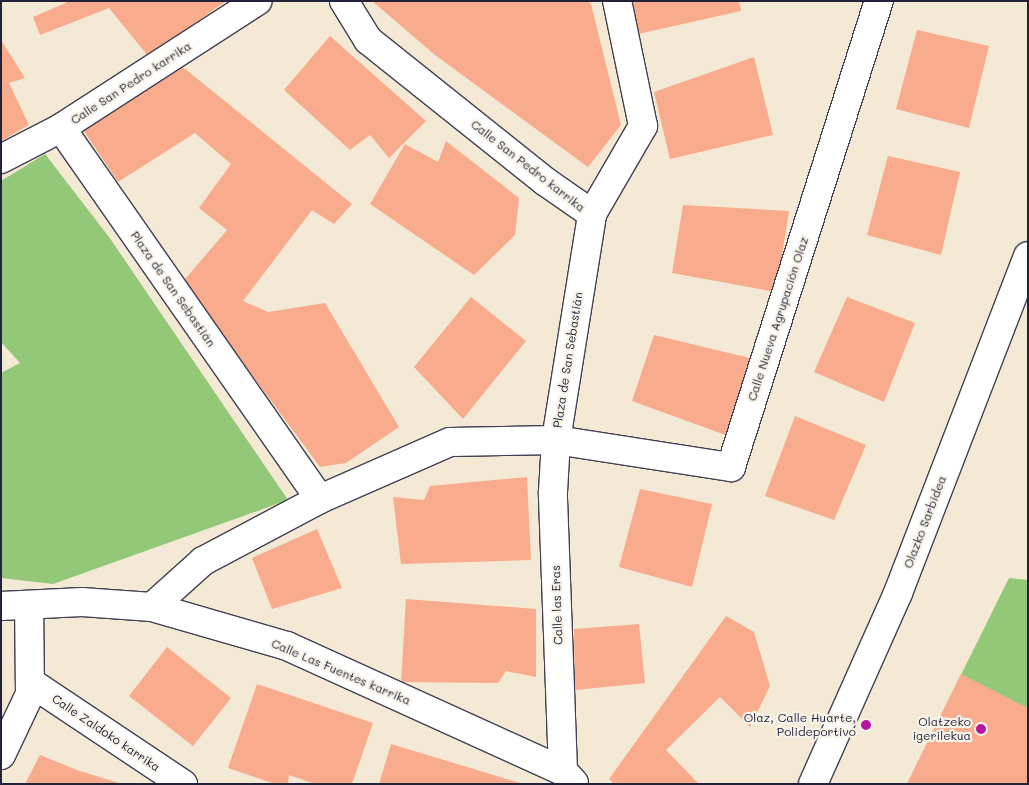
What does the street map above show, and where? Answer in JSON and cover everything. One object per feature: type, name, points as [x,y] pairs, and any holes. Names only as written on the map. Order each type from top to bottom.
[{"type":"street","name":"Calle San Pedro karrika","points":[[1,159],[61,128],[257,1]]},
{"type":"street","name":"Calle San Pedro karrika","points":[[344,1],[368,40],[546,182],[592,214],[643,126],[616,1]]},
{"type":"street","name":"Calle Nueva Agrupación Olaz","points":[[556,440],[732,467],[879,1]]},
{"type":"street","name":"Plaza de San Sebastián","points":[[61,128],[320,499]]},
{"type":"street","name":"Plaza de San Sebastián","points":[[152,607],[203,561],[320,499],[450,442],[556,440],[592,214]]},
{"type":"street","name":"Olazko Sarbidea","points":[[814,784],[898,593],[1028,256]]},
{"type":"street","name":"Calle las Eras","points":[[556,440],[553,492],[569,777]]},
{"type":"street","name":"Calle Las Fuentes karrika","points":[[1,606],[82,602],[152,607],[287,646],[569,777]]},
{"type":"street","points":[[1,755],[30,694],[29,605]]},
{"type":"street","name":"Calle Zaldoko karrika","points":[[30,682],[183,784]]},
{"type":"green space","points":[[45,154],[109,237],[288,500],[53,584],[1,578],[1,373],[20,363],[1,342],[1,181]]},
{"type":"green space","name":"Olatzeko igerilekua","points":[[1009,578],[1028,580],[1028,784],[907,784]]},
{"type":"building","points":[[70,1],[226,1],[148,56],[109,8],[40,35],[33,17]]},
{"type":"building","points":[[372,1],[587,1],[591,4],[621,125],[588,167],[435,55]]},
{"type":"building","points":[[630,1],[739,1],[741,11],[638,34]]},
{"type":"building","points":[[917,30],[989,46],[969,128],[896,109]]},
{"type":"building","points":[[330,36],[426,121],[389,158],[370,135],[350,150],[284,90]]},
{"type":"building","points":[[1,40],[25,78],[9,83],[29,125],[1,141]]},
{"type":"building","points":[[754,57],[773,135],[670,159],[654,92]]},
{"type":"building","points":[[179,64],[352,204],[334,224],[312,210],[243,301],[268,312],[325,303],[399,427],[346,463],[320,467],[235,352],[175,291],[227,230],[199,208],[231,164],[195,133],[118,182],[82,128]]},
{"type":"building","points":[[446,141],[519,198],[515,235],[474,275],[370,204],[405,144],[438,162]]},
{"type":"building","points":[[888,156],[960,172],[941,255],[867,235]]},
{"type":"building","points":[[683,205],[789,211],[776,292],[672,273]]},
{"type":"building","points":[[471,297],[526,341],[463,419],[414,367]]},
{"type":"building","points":[[847,297],[915,323],[884,402],[814,372]]},
{"type":"building","points":[[654,335],[758,360],[731,437],[632,401]]},
{"type":"building","points":[[795,416],[866,445],[834,520],[765,496]]},
{"type":"building","points":[[527,477],[531,560],[401,564],[393,497],[424,500],[430,486]]},
{"type":"building","points":[[640,489],[712,504],[692,587],[619,567]]},
{"type":"building","points":[[317,529],[342,588],[272,609],[252,558]]},
{"type":"building","points":[[406,599],[536,609],[536,677],[506,671],[498,683],[401,682]]},
{"type":"building","points":[[726,616],[754,632],[770,686],[750,727],[720,697],[666,750],[699,784],[614,784],[609,779]]},
{"type":"building","points":[[639,624],[645,683],[575,690],[574,629]]},
{"type":"building","points":[[167,647],[231,698],[193,746],[129,696]]},
{"type":"building","name":"Olatzeko igerilekua","points":[[961,674],[1028,708],[1028,784],[907,784]]},
{"type":"building","points":[[257,684],[373,723],[352,784],[315,784],[289,775],[288,784],[275,784],[228,768]]},
{"type":"building","points":[[391,744],[520,783],[520,784],[379,784]]},
{"type":"building","points":[[40,755],[77,770],[122,784],[25,784]]},
{"type":"place","name":"Olaz, Calle Huarte, Polideportivo","points":[[866,725]]},
{"type":"place","name":"Olatzeko igerilekua","points":[[981,729]]}]
